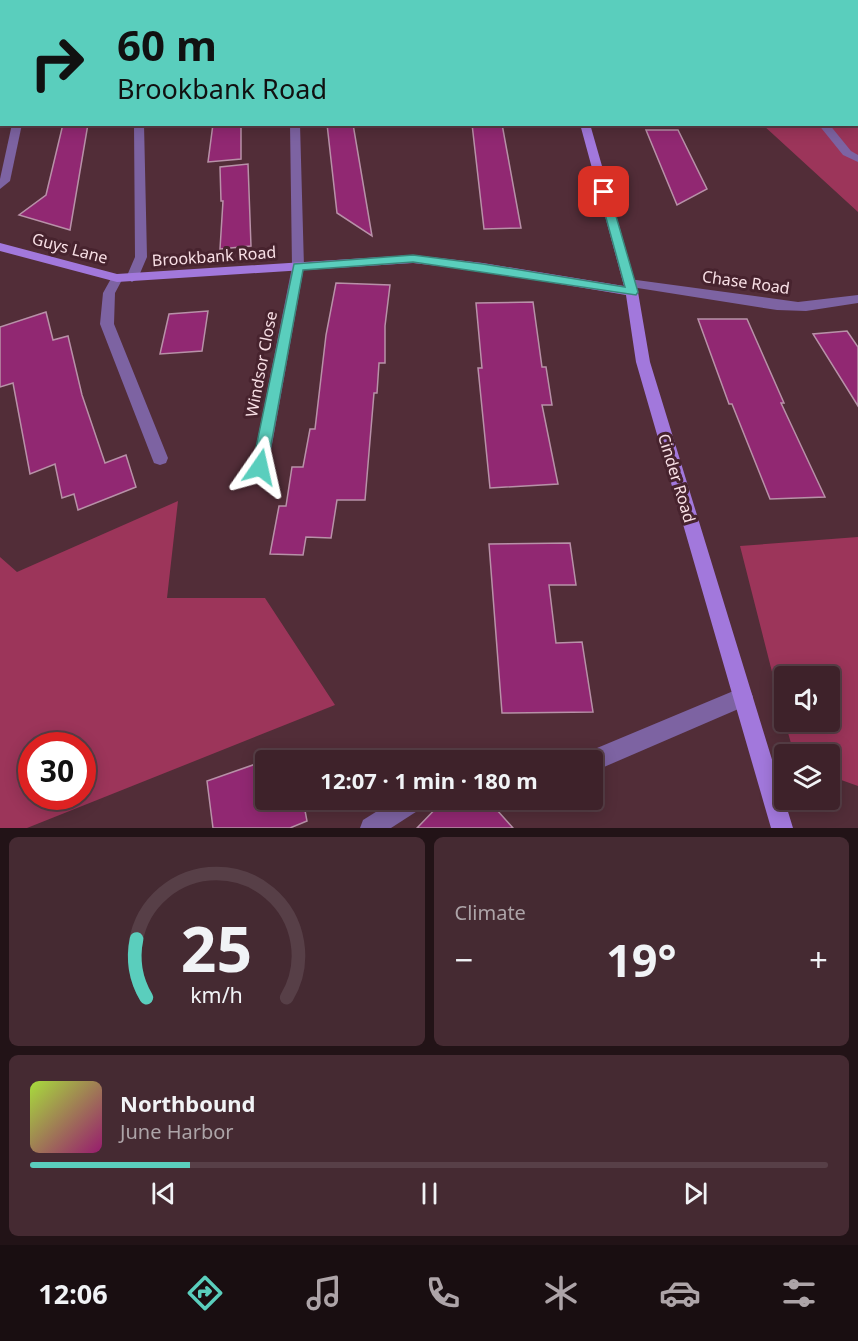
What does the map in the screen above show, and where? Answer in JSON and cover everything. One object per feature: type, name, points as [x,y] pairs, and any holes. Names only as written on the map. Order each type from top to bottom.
[{"type":"main road","name":"Cinder Road","points":[[586,126],[631,288],[642,362],[782,828]]},
{"type":"main road","name":"Guys Lane","points":[[0,247],[124,278]]},
{"type":"main road","name":"Brookbank Road","points":[[124,278],[413,259],[631,288]]},
{"type":"street","points":[[0,186],[5,181],[17,126]]},
{"type":"street","name":"Brookbank Road","points":[[124,278],[141,257],[139,126]]},
{"type":"street","name":"Windsor Close","points":[[260,467],[298,267],[295,126]]},
{"type":"street","points":[[825,126],[847,153],[858,159]]},
{"type":"street","points":[[124,278],[109,293],[107,324],[160,458]]},
{"type":"street","name":"Chase Road","points":[[631,288],[662,284],[728,299],[800,307],[858,299]]},
{"type":"street","points":[[603,756],[743,698]]},
{"type":"street","points":[[371,828],[399,810]]},
{"type":"shaded area","points":[[764,126],[858,126],[858,212]]},
{"type":"shaded area","points":[[178,501],[167,598],[265,598],[335,705],[96,800],[96,732],[18,732],[18,810],[72,810],[27,828],[0,828],[0,557],[17,572]]},
{"type":"shaded area","points":[[858,537],[858,786],[840,780],[840,744],[791,744],[788,732],[840,732],[840,666],[774,666],[774,680],[740,546]]},
{"type":"building","points":[[63,126],[88,126],[70,230],[19,215],[46,195]]},
{"type":"building","points":[[213,126],[241,126],[241,159],[208,162]]},
{"type":"building","points":[[327,126],[353,126],[372,236],[337,213]]},
{"type":"building","points":[[472,126],[502,126],[521,228],[484,229]]},
{"type":"building","points":[[646,130],[678,130],[707,189],[677,205]]},
{"type":"building","points":[[248,164],[251,246],[220,249],[223,201],[221,201],[220,167]]},
{"type":"building","points":[[336,283],[390,285],[385,326],[385,363],[379,363],[377,393],[374,393],[365,500],[337,500],[331,538],[306,537],[303,555],[270,554],[279,506],[286,506],[292,467],[303,467],[310,429],[315,429],[326,335]]},
{"type":"building","points":[[533,302],[542,367],[546,367],[552,405],[542,405],[558,484],[490,488],[478,368],[482,368],[476,303]]},
{"type":"building","points":[[208,311],[202,351],[160,354],[169,314]]},
{"type":"building","points":[[46,312],[53,340],[68,336],[82,395],[105,463],[126,455],[136,487],[78,510],[74,494],[62,498],[55,464],[30,474],[13,383],[0,387],[0,327]]},
{"type":"building","points":[[698,319],[747,319],[784,403],[781,403],[825,497],[770,499],[732,404],[729,404]]},
{"type":"building","points":[[847,331],[858,347],[858,406],[813,334]]},
{"type":"building","points":[[570,543],[576,585],[549,585],[556,643],[582,642],[593,712],[502,713],[489,544]]},
{"type":"building","points":[[255,764],[255,810],[305,810],[307,821],[290,828],[213,828],[207,781]]},
{"type":"building","points":[[434,810],[497,810],[513,828],[417,828]]},
{"type":"route","points":[[260,467],[298,267],[413,259],[483,267],[632,292],[604,192]]}]
